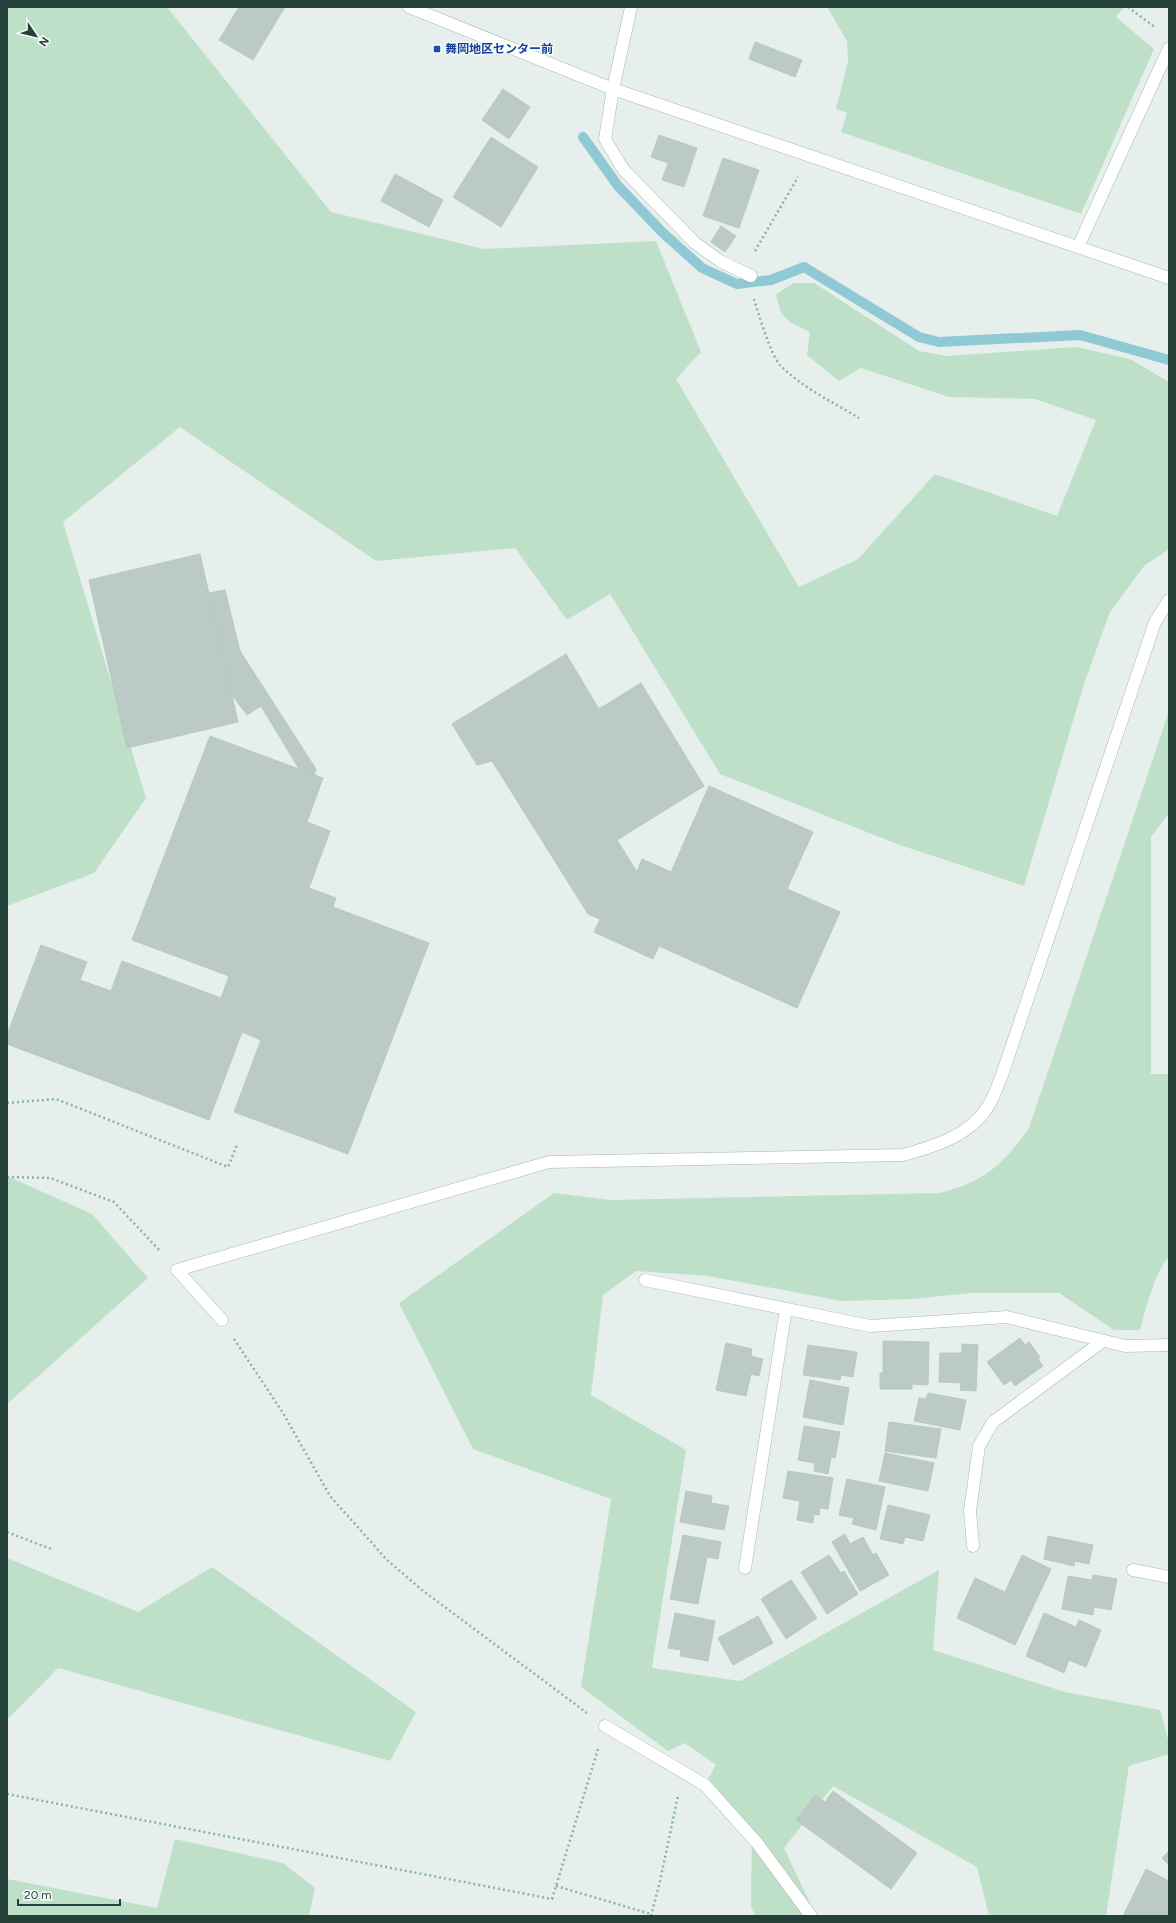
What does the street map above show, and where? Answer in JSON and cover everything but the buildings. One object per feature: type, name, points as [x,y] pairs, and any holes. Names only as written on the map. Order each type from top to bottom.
[{"type":"street","points":[[409,7],[613,89],[1169,278]]},
{"type":"street","points":[[631,7],[613,89],[605,139],[623,169],[695,243],[720,261],[752,276]]},
{"type":"street","points":[[1078,248],[1169,48]]},
{"type":"street","points":[[222,1320],[177,1270],[549,1162],[903,1155],[934,1146],[968,1130],[990,1104],[1002,1075],[1155,622],[1169,600]]},
{"type":"street","points":[[645,1280],[870,1326],[1008,1317],[1125,1346],[1169,1345]]},
{"type":"street","points":[[745,1568],[786,1309]]},
{"type":"street","points":[[973,1546],[970,1511],[979,1446],[993,1422],[1103,1341]]},
{"type":"street","points":[[1133,1570],[1169,1576]]},
{"type":"street","points":[[605,1726],[705,1785],[757,1843],[811,1916]]},
{"type":"path","points":[[1128,7],[1157,29]]},
{"type":"path","points":[[810,156],[755,250],[750,287],[761,322],[779,364],[813,390],[859,418]]},
{"type":"path","points":[[7,1103],[56,1099],[228,1167],[237,1145]]},
{"type":"path","points":[[7,1177],[50,1178],[114,1202],[177,1270]]},
{"type":"path","points":[[7,1794],[552,1899],[605,1726],[422,1590],[387,1560],[330,1496],[283,1412],[222,1320]]},
{"type":"path","points":[[7,1532],[51,1549]]},
{"type":"path","points":[[556,1886],[651,1915],[660,1881],[683,1772]]},
{"type":"green space","points":[[7,7],[167,7],[331,212],[484,249],[656,241],[701,352],[676,379],[799,587],[858,559],[935,474],[1057,516],[1096,420],[1035,399],[949,397],[861,368],[839,381],[807,355],[810,332],[786,319],[780,309],[776,294],[794,283],[814,283],[919,351],[947,356],[1076,347],[1130,359],[1169,382],[1169,549],[1144,566],[1110,612],[1084,684],[1024,886],[897,844],[720,774],[610,594],[567,620],[515,548],[376,561],[180,427],[63,522],[146,798],[94,873],[7,906]]},
{"type":"green space","points":[[827,7],[1124,7],[1116,17],[1154,49],[1081,214],[841,132],[847,113],[836,109],[848,62],[847,41]]},
{"type":"green space","points":[[1169,711],[1169,813],[1151,837],[1151,1074],[1169,1074],[1169,1257],[1155,1280],[1140,1330],[1114,1330],[1059,1293],[971,1293],[912,1299],[842,1301],[708,1276],[636,1271],[603,1295],[591,1395],[686,1450],[652,1668],[740,1681],[939,1570],[933,1650],[1065,1692],[1160,1710],[1169,1743],[1169,1754],[1129,1766],[1106,1916],[989,1916],[977,1867],[833,1786],[784,1848],[816,1916],[755,1916],[751,1906],[752,1828],[708,1779],[716,1765],[685,1743],[668,1751],[581,1687],[611,1499],[473,1449],[399,1303],[554,1193],[611,1200],[940,1193],[969,1183],[992,1170],[1020,1141],[1029,1128]]},
{"type":"green space","points":[[7,1176],[92,1214],[148,1278],[7,1404]]},
{"type":"green space","points":[[7,1558],[138,1612],[212,1567],[416,1712],[390,1761],[58,1668],[7,1720]]},
{"type":"green space","points":[[175,1839],[283,1863],[315,1888],[309,1916],[7,1916],[7,1879],[157,1908]]},
{"type":"waterway","points":[[583,137],[618,186],[662,232],[702,268],[737,284],[771,280],[804,267],[919,337],[939,342],[1080,335],[1169,360]]},
{"type":"place","name":"舞岡地区センター前","points":[[437,49]]}]
